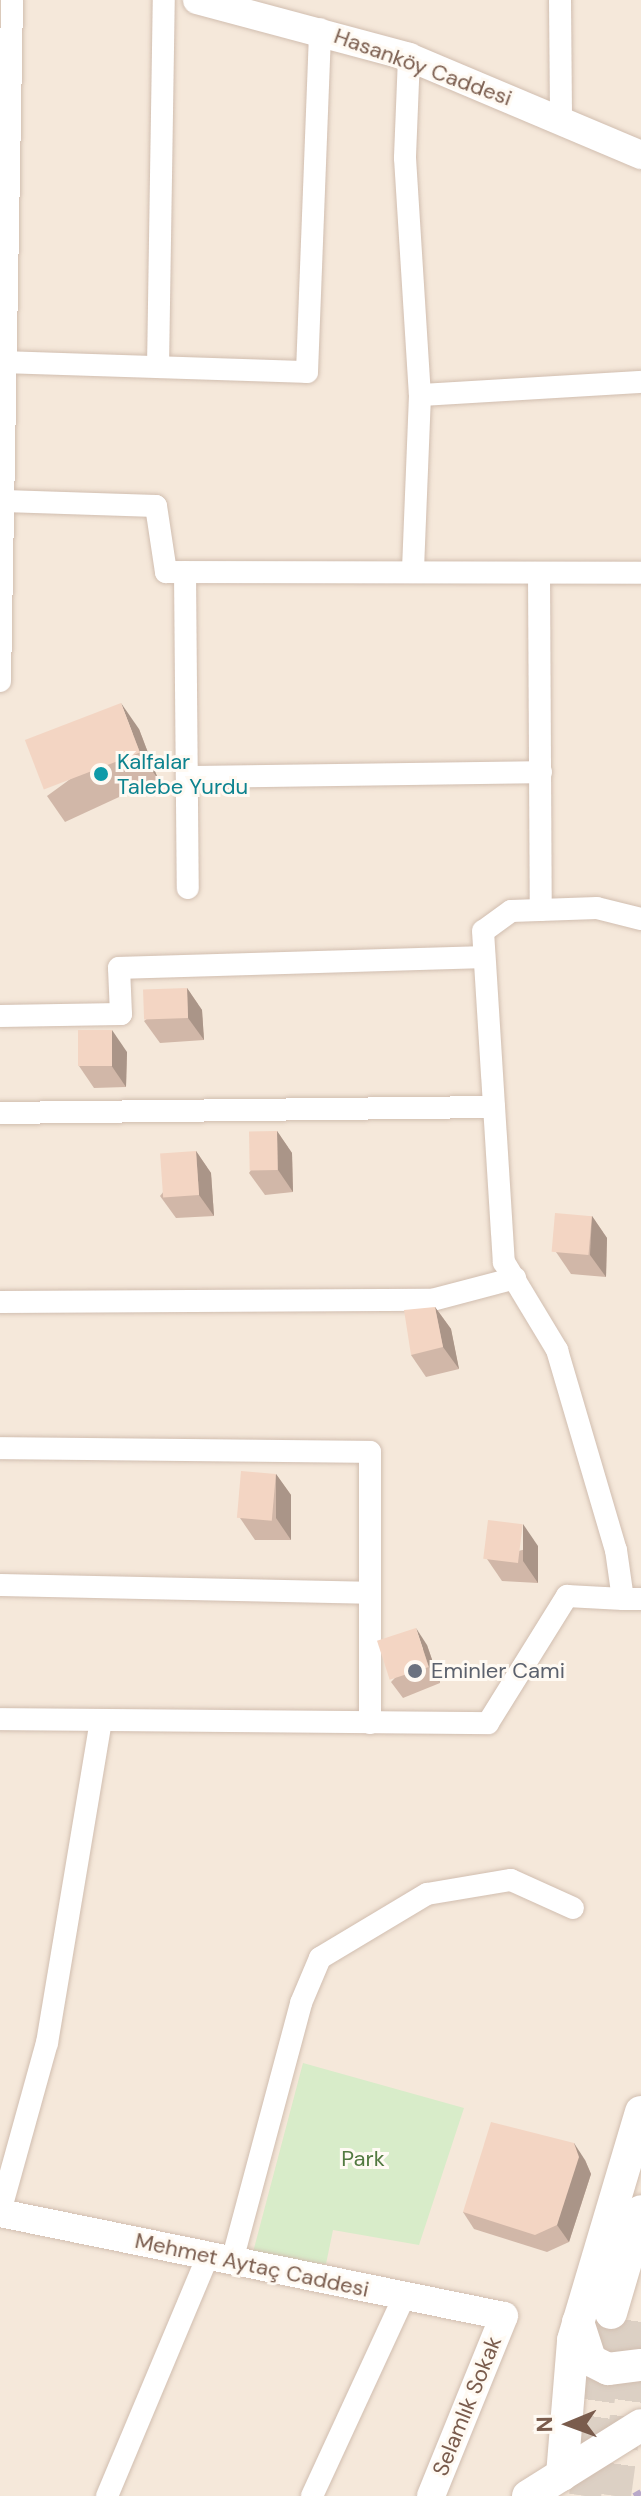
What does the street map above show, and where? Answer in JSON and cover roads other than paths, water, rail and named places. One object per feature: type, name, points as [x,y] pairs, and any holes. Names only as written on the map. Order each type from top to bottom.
[{"type":"main road","points":[[562,2475],[564,2424],[578,2318],[641,2112]]},
{"type":"main road","points":[[611,2313],[641,2211]]},
{"type":"main road","points":[[578,2318],[579,2338],[590,2360],[608,2369],[641,2365]]},
{"type":"main road","points":[[525,2496],[546,2464],[564,2424]]},
{"type":"main road","points":[[525,2496],[641,2425]]},
{"type":"street","points":[[0,681],[12,0]]},
{"type":"street","points":[[158,367],[164,0]]},
{"type":"street","name":"Hasanköy Caddesi","points":[[197,0],[230,3],[409,57],[641,155]]},
{"type":"street","points":[[560,0],[561,120]]},
{"type":"street","points":[[5,362],[307,372],[320,29]]},
{"type":"street","points":[[409,57],[405,158],[420,395],[413,572]]},
{"type":"street","points":[[420,395],[641,382]]},
{"type":"street","points":[[4,501],[156,506],[166,572],[641,573]]},
{"type":"street","points":[[185,572],[188,888]]},
{"type":"street","points":[[539,573],[541,910]]},
{"type":"street","points":[[187,777],[541,772]]},
{"type":"street","points":[[0,1719],[488,1723],[567,1596],[632,1599],[557,1350],[504,1262],[483,931],[511,911],[597,908],[641,919]]},
{"type":"street","points":[[0,1016],[121,1014],[119,968],[484,957]]},
{"type":"street","points":[[0,1113],[494,1107]]},
{"type":"street","points":[[0,1302],[432,1300],[515,1278]]},
{"type":"street","points":[[0,1448],[370,1452],[370,1723]]},
{"type":"street","points":[[0,1585],[368,1593]]},
{"type":"street","points":[[0,2213],[47,2043],[101,1721]]},
{"type":"street","points":[[107,2496],[220,2258],[301,2003],[320,1958],[427,1894],[511,1880],[573,1908]]},
{"type":"street","name":"Mehmet Aytaç Caddesi","points":[[0,2213],[504,2316]]},
{"type":"street","points":[[312,2496],[404,2297]]},
{"type":"street","name":"Selamlık Sokak","points":[[431,2496],[504,2316]]},
{"type":"tunnel","points":[[615,2496],[641,2307]]},
{"type":"tunnel","points":[[585,2496],[611,2313]]},
{"type":"railway","points":[[634,2496],[641,2492]]},
{"type":"place","name":"Kalfalar Talebe Yurdu","points":[[101,774]]},
{"type":"place","name":"Eminler Cami","points":[[415,1671]]},
{"type":"park label","name":"Park","points":[[363,2159]]}]
